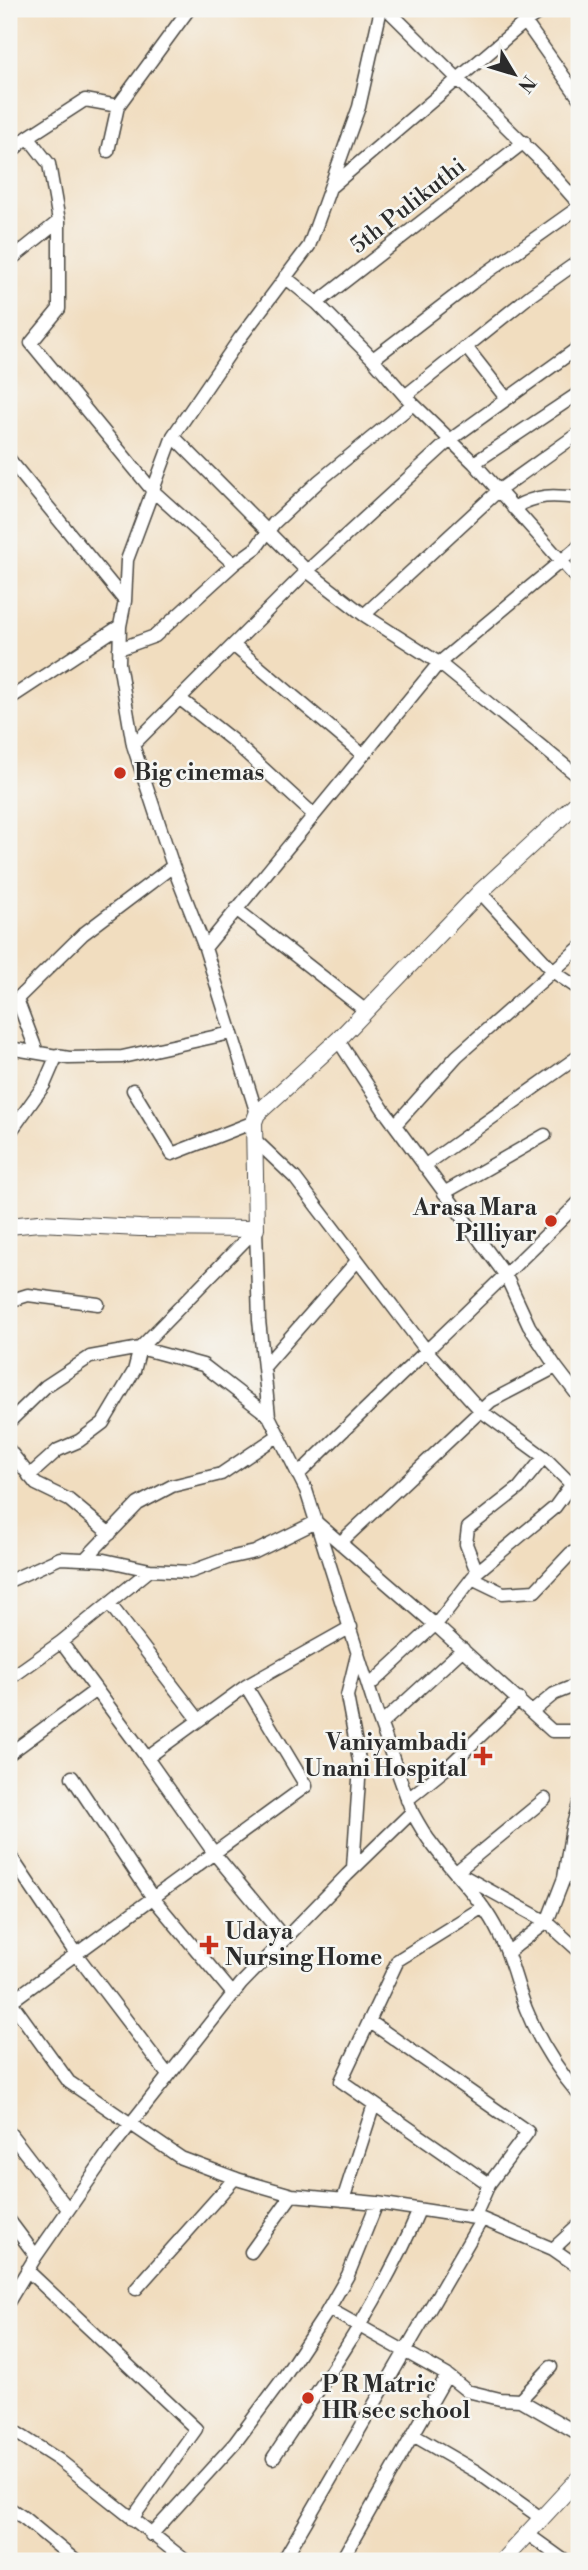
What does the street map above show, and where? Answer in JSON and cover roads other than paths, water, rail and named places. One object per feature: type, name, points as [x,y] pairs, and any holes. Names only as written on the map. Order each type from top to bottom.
[{"type":"main road","points":[[9,1226],[39,1223],[140,1228],[256,1228],[256,1118],[338,1040],[480,892],[579,801]]},
{"type":"main road","points":[[502,2561],[579,2478]]},
{"type":"street","points":[[107,151],[118,106],[189,9]]},
{"type":"street","points":[[134,1090],[172,1154],[256,1118],[205,948],[173,866],[133,744],[119,663],[127,560],[173,436],[309,246],[359,107],[381,9]]},
{"type":"street","points":[[373,359],[579,206],[523,143],[387,9]]},
{"type":"street","points":[[516,9],[579,98]]},
{"type":"street","points":[[330,188],[526,21],[544,9]]},
{"type":"street","points":[[9,154],[28,137],[85,100],[118,106]]},
{"type":"street","points":[[28,137],[50,164],[59,221],[59,309],[31,343],[152,490],[234,564]]},
{"type":"street","name":"5th Pulikuthi","points":[[317,303],[523,143]]},
{"type":"street","points":[[9,261],[59,221]]},
{"type":"street","points":[[119,649],[155,636],[234,564],[256,548],[268,531],[319,481],[466,347],[579,261]]},
{"type":"street","points":[[285,277],[317,303],[474,463],[579,581]]},
{"type":"street","points":[[466,347],[506,398]]},
{"type":"street","points":[[133,744],[307,571],[450,440],[579,347]]},
{"type":"street","points":[[474,463],[579,393]]},
{"type":"street","points":[[364,615],[498,491],[579,433]]},
{"type":"street","points":[[173,436],[307,571],[364,615],[439,663],[579,777]]},
{"type":"street","points":[[9,459],[125,601]]},
{"type":"street","points":[[513,508],[531,497],[579,498]]},
{"type":"street","points":[[205,948],[439,663],[579,546]]},
{"type":"street","points":[[10,697],[120,626]]},
{"type":"street","points":[[233,645],[363,755]]},
{"type":"street","points":[[179,698],[232,740],[314,815]]},
{"type":"street","points":[[37,1052],[13,995],[83,934],[173,866]]},
{"type":"street","points":[[480,892],[554,972],[579,989]]},
{"type":"street","points":[[236,909],[366,1011]]},
{"type":"street","points":[[395,1125],[457,1056],[579,948]]},
{"type":"street","points":[[9,1048],[69,1058],[122,1058],[231,1033]]},
{"type":"street","points":[[338,1040],[424,1166],[506,1276],[530,1326],[579,1397]]},
{"type":"street","points":[[9,1134],[44,1085],[57,1055]]},
{"type":"street","points":[[424,1166],[579,1056]]},
{"type":"street","points":[[444,1193],[544,1135]]},
{"type":"street","points":[[254,1139],[295,1178],[426,1350],[481,1411],[576,1480],[555,1507],[475,1575],[435,1625],[369,1686]]},
{"type":"street","points":[[298,1475],[506,1276],[579,1202]]},
{"type":"street","points":[[29,1476],[58,1450],[79,1441],[103,1423],[134,1371],[140,1348],[256,1228]]},
{"type":"street","points":[[256,1228],[259,1320],[269,1416],[298,1475],[316,1522],[410,1806],[431,1843],[456,1872],[499,1932],[516,1973],[525,2008],[539,2037],[555,2065],[579,2095]]},
{"type":"street","points":[[264,1367],[357,1261]]},
{"type":"street","points":[[9,1301],[28,1295],[97,1304]]},
{"type":"street","points":[[9,1422],[46,1386],[90,1357],[140,1348],[203,1365],[269,1416]]},
{"type":"street","points":[[340,1542],[491,1401],[556,1367]]},
{"type":"street","points":[[85,1559],[138,1504],[172,1486],[221,1474],[279,1435]]},
{"type":"street","points":[[9,1450],[36,1484],[69,1500],[110,1534]]},
{"type":"street","points":[[544,1457],[519,1488],[468,1528],[466,1544],[475,1575],[503,1593],[535,1591],[571,1553],[579,1551]]},
{"type":"street","points":[[316,1522],[463,1649],[552,1731],[579,1731]]},
{"type":"street","points":[[9,1581],[60,1558],[104,1560],[150,1570],[190,1572],[228,1558],[255,1552],[316,1522]]},
{"type":"street","points":[[9,1679],[61,1642],[150,1570]]},
{"type":"street","points":[[109,1603],[200,1720]]},
{"type":"street","points":[[147,1758],[246,1686],[351,1627]]},
{"type":"street","points":[[61,1642],[214,1853],[285,1939]]},
{"type":"street","points":[[381,1724],[463,1649]]},
{"type":"street","points":[[353,1868],[360,1765],[347,1696],[358,1650]]},
{"type":"street","points":[[533,1712],[554,1694],[579,1684]]},
{"type":"street","points":[[246,1686],[306,1786],[9,2001],[69,2081],[181,2158],[234,2178],[292,2195],[377,2203],[478,2219],[553,2249],[579,2267]]},
{"type":"street","points":[[9,1754],[96,1690]]},
{"type":"street","points":[[9,2301],[68,2209],[168,2075],[233,1994],[410,1806],[519,1699]]},
{"type":"street","points":[[72,1777],[153,1898],[233,1994]]},
{"type":"street","points":[[456,1872],[545,1799]]},
{"type":"street","points":[[508,1953],[547,1922],[564,1878],[579,1804]]},
{"type":"street","points":[[9,1854],[76,1954],[168,2075]]},
{"type":"street","points":[[564,1878],[579,1869]]},
{"type":"street","points":[[456,1872],[547,1922],[579,1951]]},
{"type":"street","points":[[483,1908],[398,1960],[341,2081],[489,2184]]},
{"type":"street","points":[[283,2561],[406,2354],[478,2219],[489,2184],[528,2132],[369,2021]]},
{"type":"street","points":[[343,2200],[374,2104]]},
{"type":"street","points":[[9,2132],[68,2209]]},
{"type":"street","points":[[136,2289],[234,2178]]},
{"type":"street","points":[[251,2252],[292,2195]]},
{"type":"street","points":[[151,2535],[235,2443],[284,2377],[329,2309],[348,2274],[377,2203]]},
{"type":"street","points":[[273,2458],[389,2275],[419,2210]]},
{"type":"street","points":[[9,2220],[36,2256]]},
{"type":"street","points":[[553,2249],[579,2225]]},
{"type":"street","points":[[27,2270],[196,2429],[132,2519]]},
{"type":"street","points":[[329,2309],[447,2375],[467,2391],[500,2399],[520,2400],[579,2434]]},
{"type":"street","points":[[520,2400],[551,2367]]},
{"type":"street","points":[[341,2561],[447,2375]]},
{"type":"street","points":[[9,2428],[59,2460],[186,2561]]},
{"type":"street","points":[[413,2435],[477,2472],[541,2518]]},
{"type":"street","points":[[9,2508],[76,2561]]},
{"type":"street","points":[[526,2533],[565,2561]]},
{"type":"place","name":"Big cinemas","points":[[120,773]]},
{"type":"place","name":"Arasa Mara Pilliyar","points":[[551,1221]]},
{"type":"place","name":"Vaniyambadi Unani Hospital","points":[[483,1756]]},
{"type":"place","name":"Udaya Nursing Home","points":[[209,1945]]},
{"type":"place","name":"P R Matric HR sec school","points":[[308,2398]]}]
